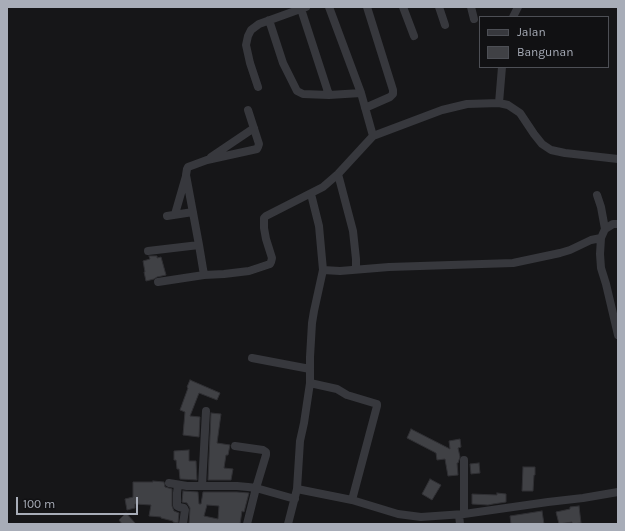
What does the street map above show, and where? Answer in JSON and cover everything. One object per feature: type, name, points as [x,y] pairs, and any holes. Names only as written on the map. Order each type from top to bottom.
[{"type":"street","points":[[329,7],[361,93],[373,136]]},
{"type":"street","points":[[365,108],[390,97],[393,94],[367,7]]},
{"type":"street","points":[[403,7],[414,36]]},
{"type":"street","points":[[439,7],[445,26]]},
{"type":"street","points":[[471,7],[474,19]]},
{"type":"street","points":[[514,16],[518,7]]},
{"type":"street","points":[[258,87],[246,45],[251,30],[259,24],[304,8],[329,95]]},
{"type":"street","points":[[269,20],[283,63],[297,91],[304,94],[329,95],[361,93]]},
{"type":"street","points":[[499,103],[502,68]]},
{"type":"street","points":[[158,282],[204,275],[250,271],[270,264],[272,258],[264,228],[264,218],[266,216],[323,187],[338,174],[373,136],[442,110],[467,104],[499,103],[508,105],[520,113],[542,144],[551,150],[618,159]]},
{"type":"street","points":[[193,212],[171,215],[186,175],[187,167],[207,160],[257,149],[259,144],[248,110]]},
{"type":"street","points":[[207,160],[254,128]]},
{"type":"street","points":[[338,174],[353,231],[356,270]]},
{"type":"street","points":[[186,175],[204,275]]},
{"type":"street","points":[[288,524],[297,489],[300,441],[310,383],[312,324],[323,270],[319,226],[311,194]]},
{"type":"street","points":[[597,195],[605,229],[601,238],[600,261],[618,335]]},
{"type":"street","points":[[605,229],[614,224],[618,224]]},
{"type":"street","points":[[323,270],[340,271],[430,265],[512,263],[560,253],[591,240],[601,238]]},
{"type":"street","points":[[148,251],[199,245]]},
{"type":"street","points":[[252,358],[310,369]]},
{"type":"street","points":[[310,383],[337,389],[347,394],[376,403],[377,405],[352,500]]},
{"type":"street","points":[[202,486],[206,411]]},
{"type":"street","points":[[235,446],[263,450],[266,452],[247,524]]},
{"type":"street","points":[[460,524],[462,514],[464,460]]},
{"type":"street","points":[[169,484],[256,488],[295,499]]},
{"type":"street","points":[[178,485],[177,506],[184,508],[185,510],[183,524]]},
{"type":"street","points":[[297,489],[352,500],[398,514],[430,517],[583,498],[618,492]]},
{"type":"building","points":[[149,256],[157,256],[157,258],[161,257],[166,275],[146,281],[143,261],[150,259]]},
{"type":"building","points":[[190,380],[220,393],[217,400],[199,393],[190,416],[200,417],[199,437],[183,435],[185,412],[180,410]]},
{"type":"building","points":[[211,413],[221,414],[217,443],[230,445],[228,455],[226,455],[224,468],[233,469],[231,480],[208,480]]},
{"type":"building","points":[[411,429],[450,449],[449,441],[460,439],[461,447],[458,448],[460,457],[457,463],[458,475],[448,476],[445,459],[437,460],[436,453],[407,438]]},
{"type":"building","points":[[189,450],[189,461],[196,461],[197,480],[180,479],[179,469],[177,469],[176,460],[174,460],[174,451]]},
{"type":"building","points":[[479,463],[480,473],[471,474],[470,464]]},
{"type":"building","points":[[523,467],[535,467],[533,491],[522,491]]},
{"type":"building","points":[[430,479],[441,485],[432,500],[422,494]]},
{"type":"building","points":[[133,482],[164,482],[165,487],[172,489],[172,506],[174,511],[179,513],[178,523],[161,517],[149,516],[151,505],[135,504],[135,508],[127,510],[125,499],[133,497]]},
{"type":"building","points":[[183,491],[198,492],[199,504],[201,504],[203,492],[249,493],[244,512],[242,511],[240,524],[189,524],[190,508],[187,503],[182,502]],"holes":[[[207,505],[219,506],[218,519],[204,516]]]},
{"type":"building","points":[[497,493],[506,494],[506,502],[488,505],[472,504],[472,494],[497,495]]},
{"type":"building","points":[[579,506],[581,523],[572,524],[572,522],[559,524],[556,512],[570,509],[570,507]]},
{"type":"building","points":[[542,511],[544,524],[511,524],[510,516]]},
{"type":"building","points":[[126,513],[136,524],[122,524],[119,520]]}]
